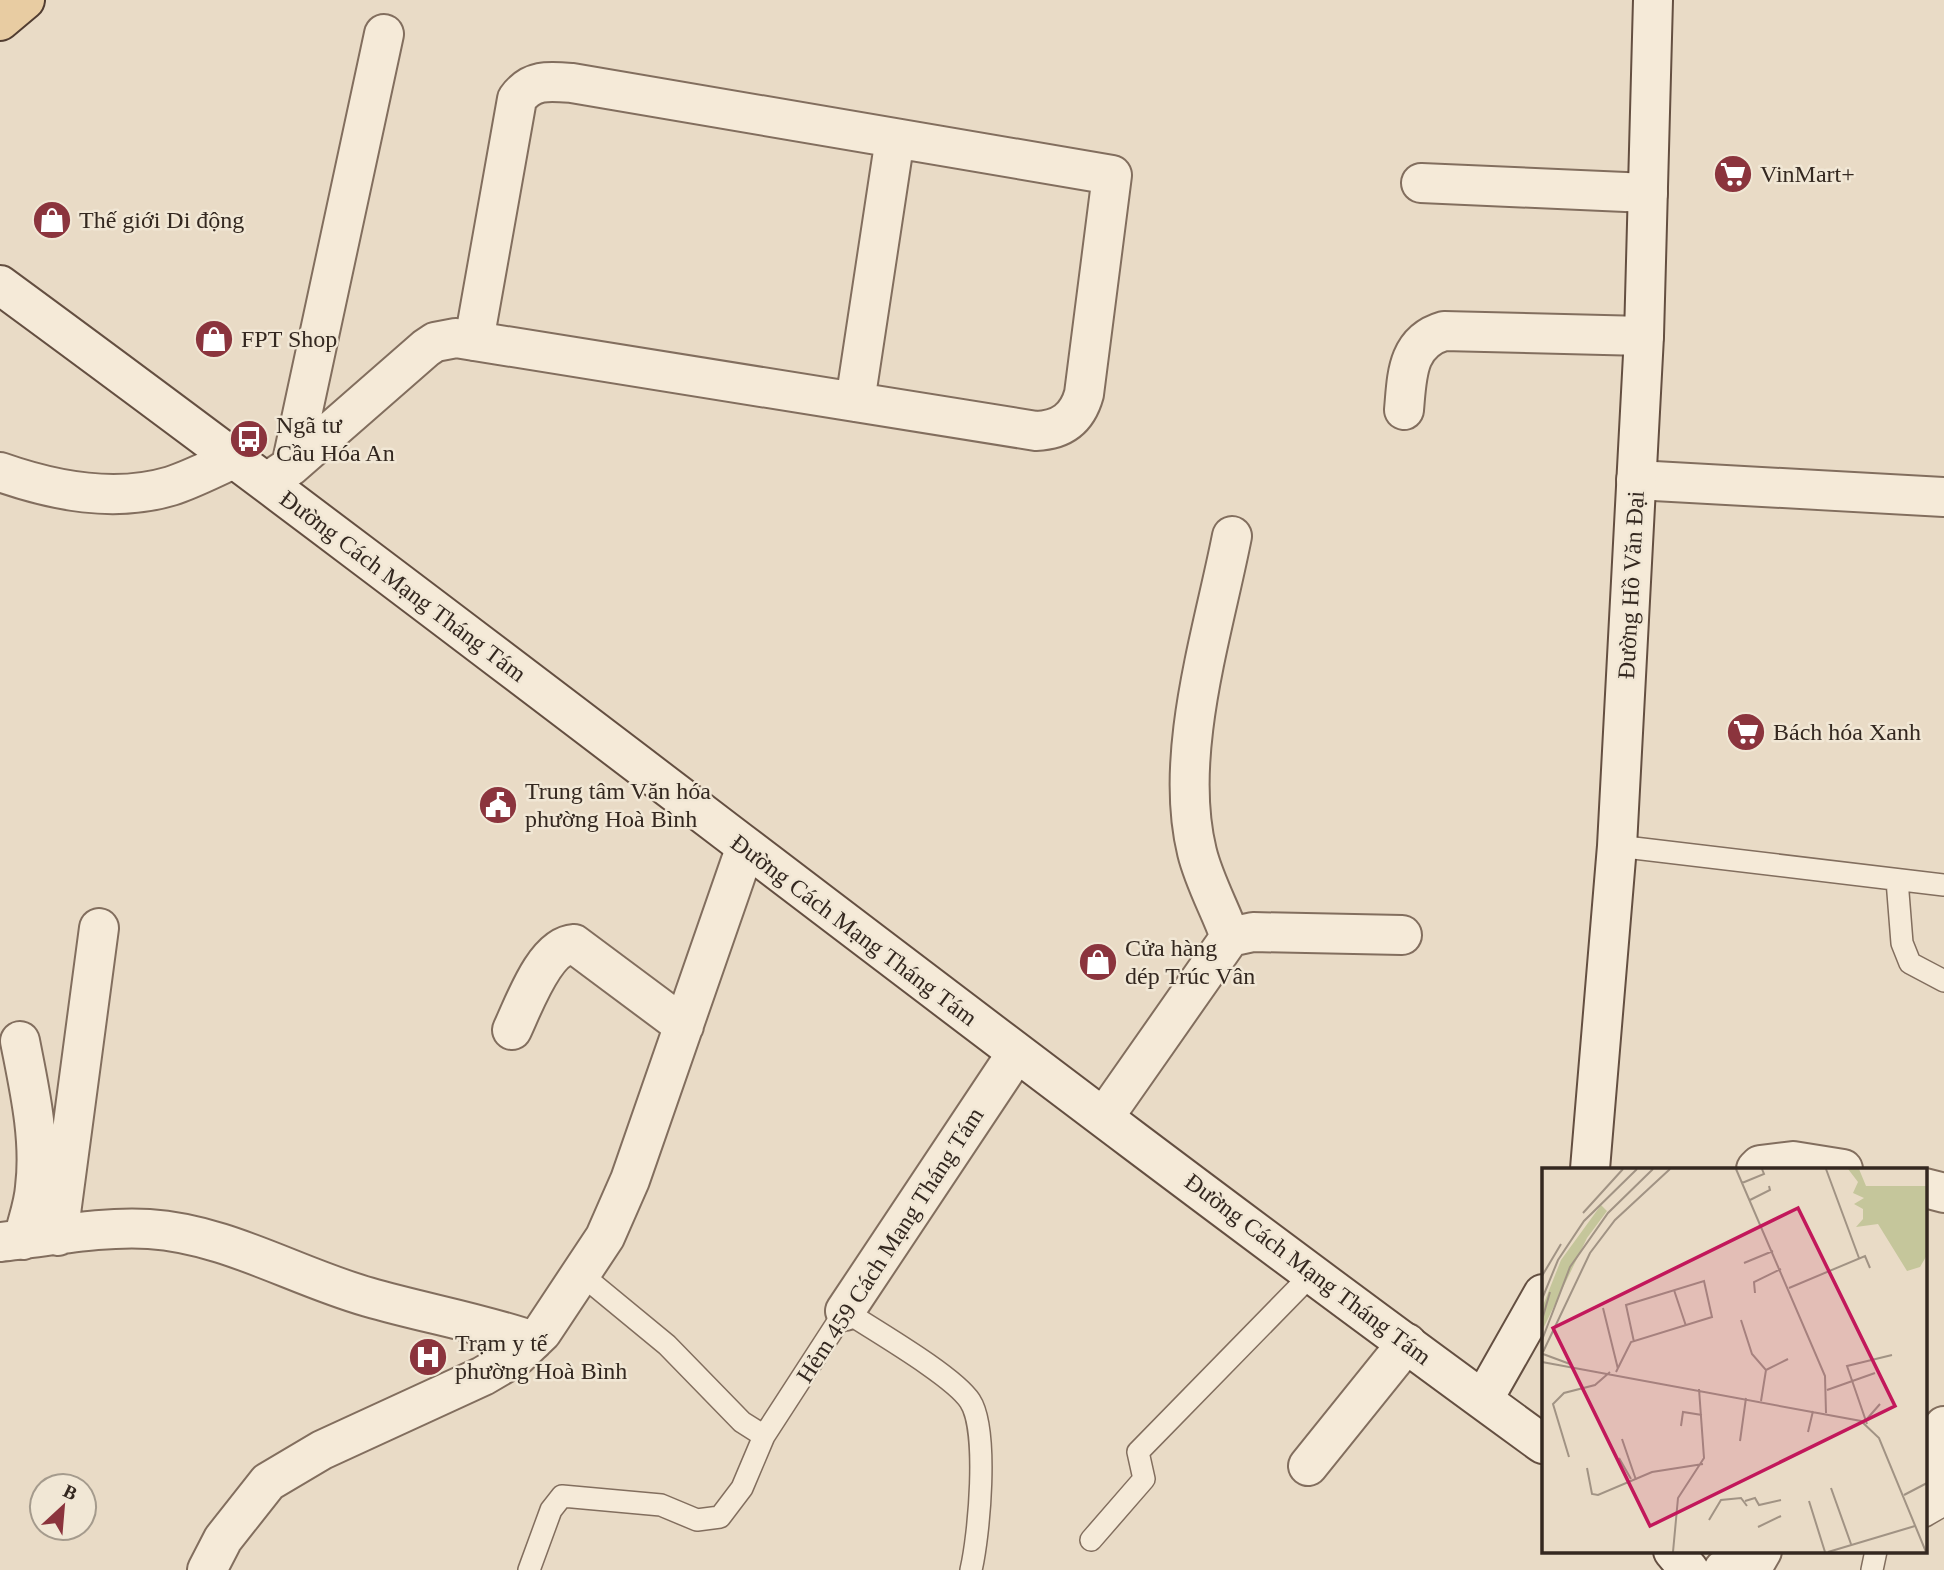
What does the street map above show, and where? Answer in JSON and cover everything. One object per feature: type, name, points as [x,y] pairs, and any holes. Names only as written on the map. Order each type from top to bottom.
[{"type":"main road","points":[[0,21],[25,0]]},
{"type":"street","name":"Đường Hồ Văn Đại","points":[[1590,1168],[1617,846],[1644,336],[1653,0]]},
{"type":"street","points":[[279,474],[384,34]]},
{"type":"street","points":[[279,474],[435,342],[456,338],[474,341],[1036,431],[1051,430],[1073,418],[1084,394],[1112,175],[572,83],[539,82],[524,89],[517,99],[513,114],[474,341]]},
{"type":"street","points":[[855,402],[895,138]]},
{"type":"street","points":[[1421,183],[1648,193]]},
{"type":"street","name":"Đường Cách Mạng Tháng Tám","points":[[0,285],[236,458],[279,474],[746,849],[1016,1054],[1542,1443]]},
{"type":"street","points":[[1404,410],[1408,361],[1423,342],[1444,331],[1644,336]]},
{"type":"street","points":[[0,472],[32,483],[92,495],[170,486],[236,458]]},
{"type":"street","points":[[1636,480],[1944,497]]},
{"type":"street","points":[[1230,937],[1197,853],[1188,789],[1191,738],[1232,536]]},
{"type":"street","points":[[207,1570],[223,1539],[268,1482],[322,1450],[483,1376],[517,1356],[533,1340],[582,1275],[604,1237],[630,1180],[746,849]]},
{"type":"street","points":[[27,1239],[99,928]]},
{"type":"street","points":[[1104,1117],[1230,937],[1253,932],[1402,935]]},
{"type":"street","points":[[512,1030],[546,962],[558,949],[574,944],[684,1026]]},
{"type":"street","points":[[20,1041],[28,1082],[36,1162],[36,1188],[27,1239]]},
{"type":"street","name":"Hẻm 459 Cách Mạng Tháng Tám","points":[[845,1311],[1016,1054]]},
{"type":"street","points":[[1757,1168],[1760,1165],[1793,1161],[1837,1168]]},
{"type":"street","points":[[1926,1188],[1944,1193]]},
{"type":"street","points":[[27,1239],[149,1229],[187,1234],[236,1247],[369,1297],[483,1324],[533,1340]]},
{"type":"street","points":[[1483,1400],[1542,1296]]},
{"type":"street","points":[[1308,1466],[1407,1343]]},
{"type":"street","points":[[1944,1426],[1938,1454],[1944,1493]]},
{"type":"street","points":[[1674,1552],[1689,1570]]},
{"type":"street","points":[[1717,1570],[1723,1552]]},
{"type":"street","points":[[1723,1570],[1754,1565],[1761,1552]]},
{"type":"lane","points":[[1617,846],[1944,885]]},
{"type":"lane","points":[[1897,880],[1902,943],[1910,963],[1944,981]]},
{"type":"lane","points":[[1091,1540],[1144,1479],[1138,1452],[1313,1273]]},
{"type":"lane","points":[[582,1275],[667,1345],[743,1422],[764,1436]]},
{"type":"lane","points":[[845,1311],[932,1369],[970,1400],[976,1414],[980,1473],[980,1521],[971,1570]]},
{"type":"lane","name":"Hẻm 459 Cách Mạng Tháng Tám","points":[[529,1570],[551,1510],[562,1496],[661,1505],[697,1521],[720,1517],[742,1488],[764,1436],[845,1311]]},
{"type":"lane","points":[[1926,1515],[1944,1505]]},
{"type":"lane","points":[[1872,1570],[1876,1552]]},
{"type":"place","name":"VinMart+","points":[[1733,174]]},
{"type":"place","name":"Thế giới Di động","points":[[52,220]]},
{"type":"place","name":"FPT Shop","points":[[214,339]]},
{"type":"place","name":"Ngã tư Cầu Hóa An","points":[[249,439]]},
{"type":"place","name":"Bách hóa Xanh","points":[[1746,732]]},
{"type":"place","name":"Trung tâm Văn hóa phường Hoà Bình","points":[[498,805]]},
{"type":"place","name":"Cửa hàng dép Trúc Vân","points":[[1098,962]]},
{"type":"place","name":"Trạm y tế phường Hoà Bình","points":[[428,1357]]}]
